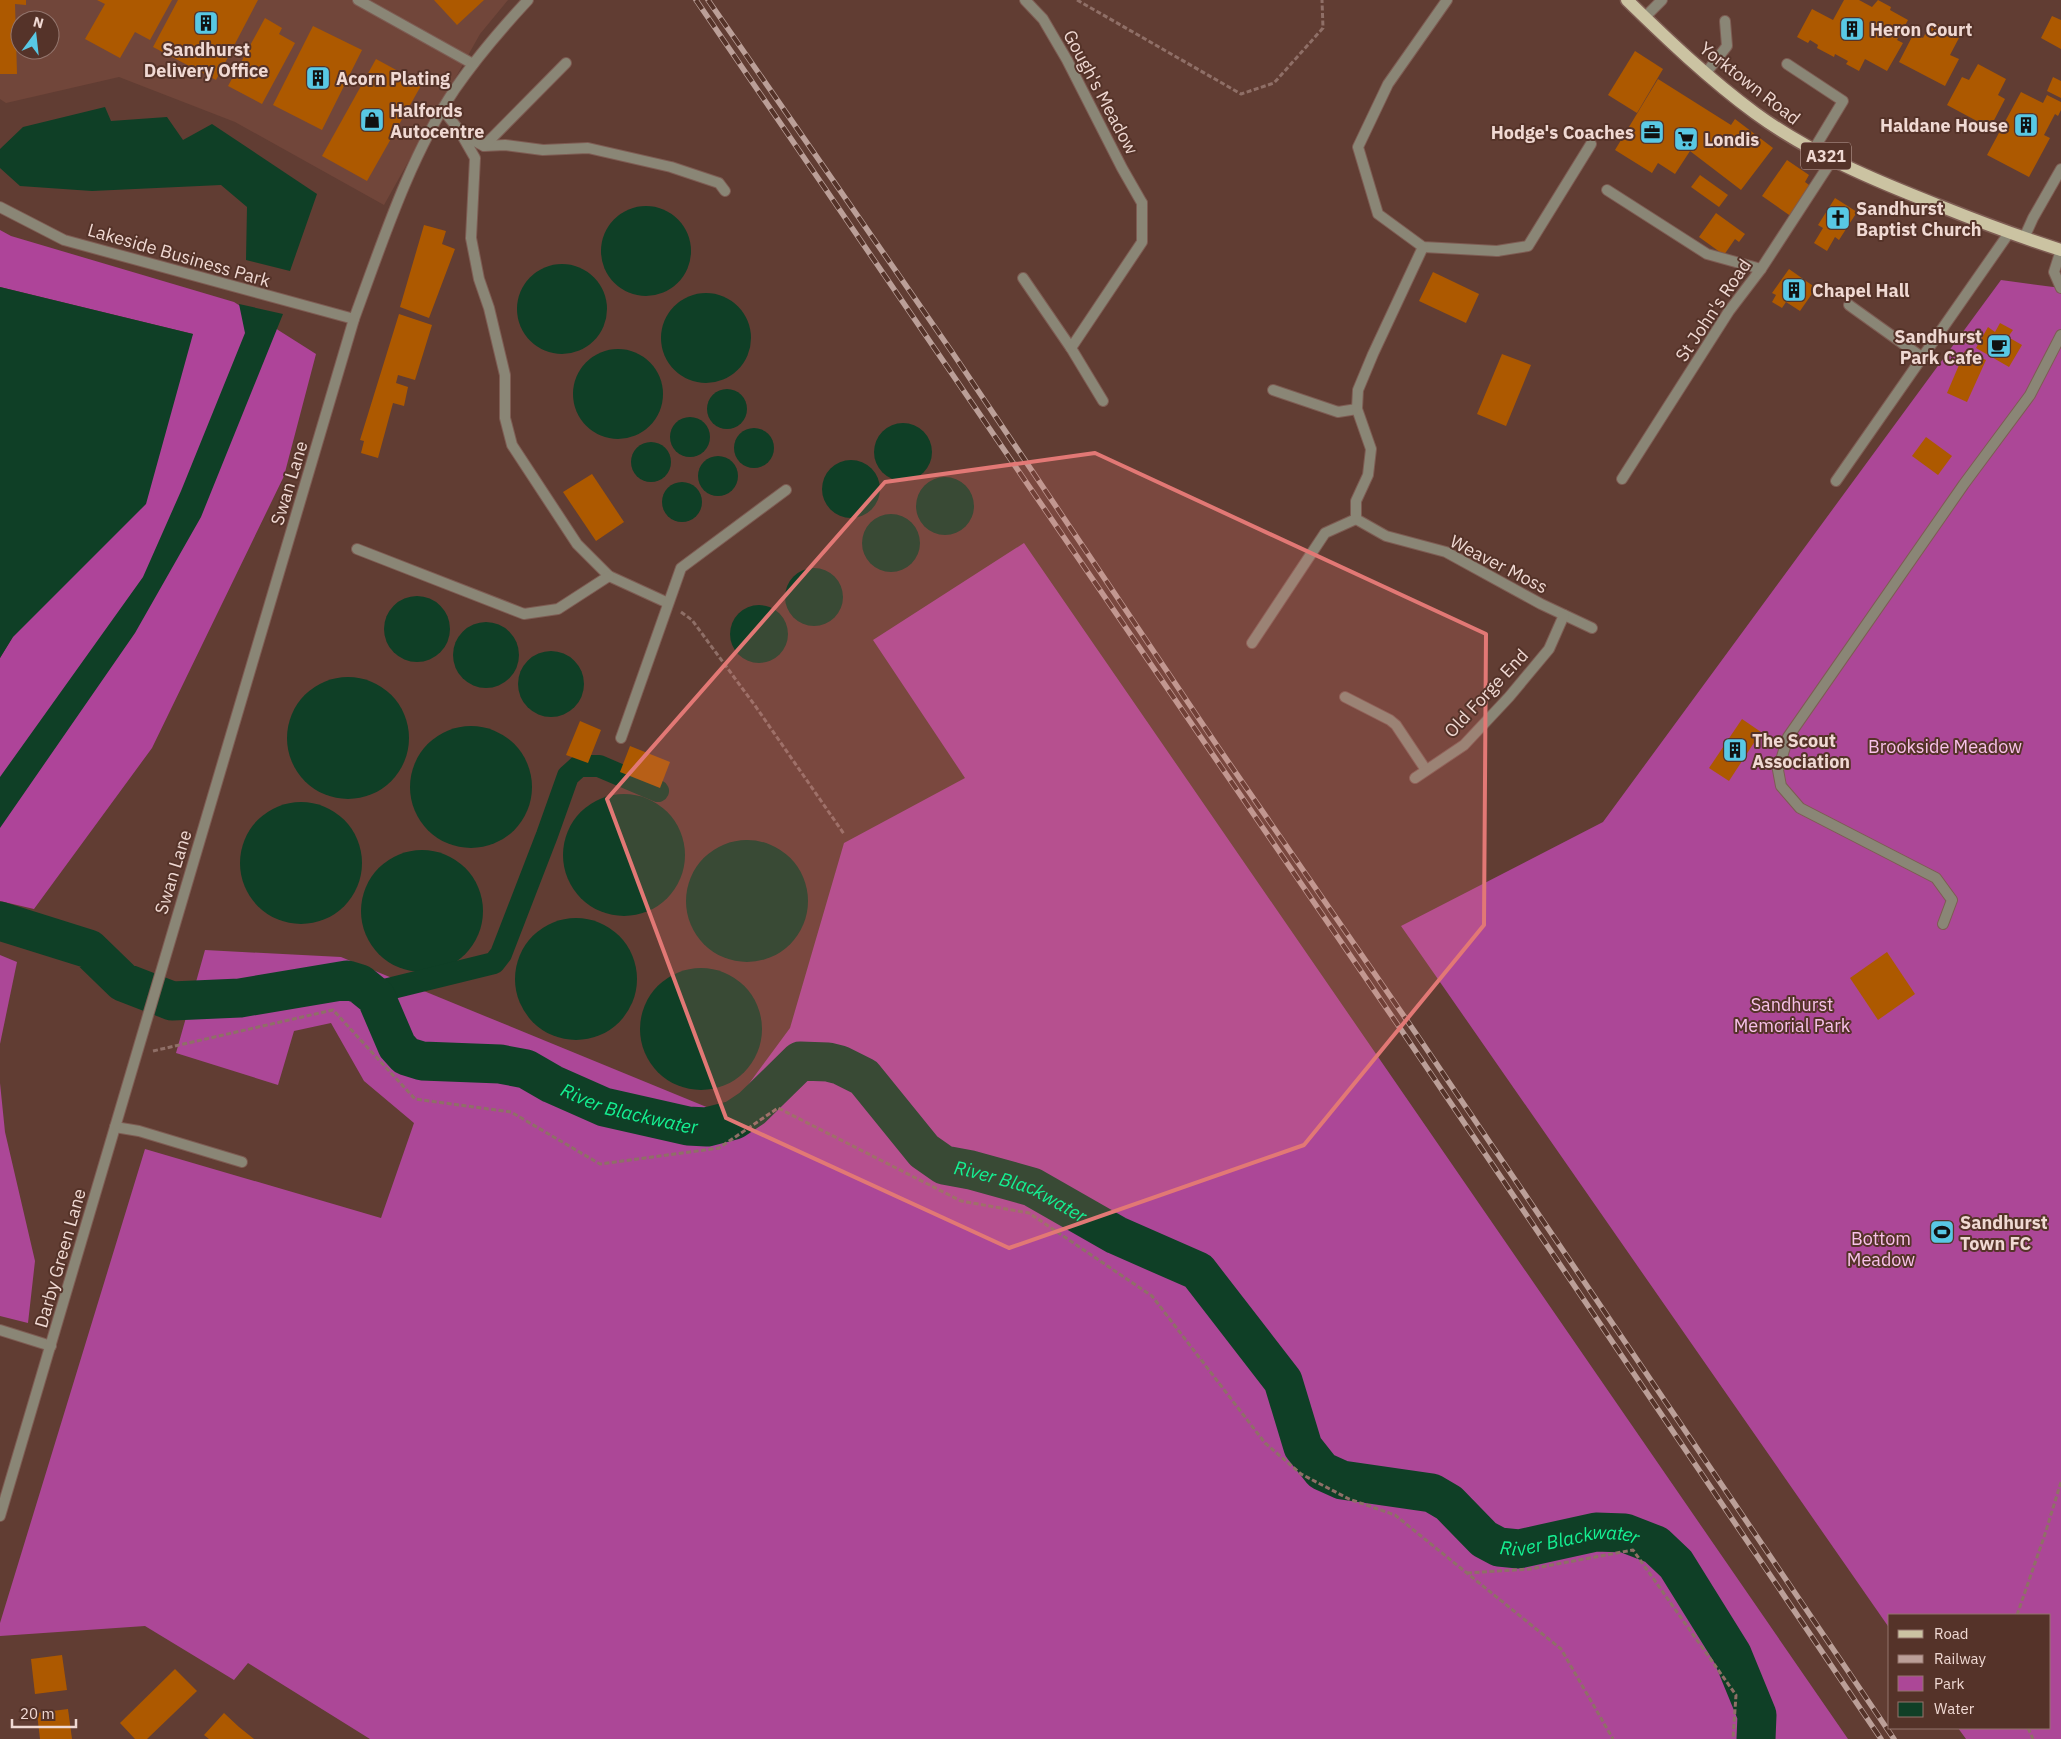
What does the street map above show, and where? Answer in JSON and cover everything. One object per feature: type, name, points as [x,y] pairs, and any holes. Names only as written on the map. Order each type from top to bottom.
[{"type":"main road","name":"Yorktown Road","points":[[1627,0],[1706,73],[1756,114],[1814,150],[1904,192],[2009,233],[2061,250]]},
{"type":"street","points":[[358,0],[473,64]]},
{"type":"street","name":"Swan Lane","points":[[151,1009],[354,319],[395,210],[434,125],[473,64],[528,0]]},
{"type":"street","name":"Gough's Meadow","points":[[1025,0],[1043,19],[1058,43],[1142,204],[1142,242],[1071,348]]},
{"type":"street","points":[[1447,0],[1388,84],[1358,147],[1378,214],[1424,247],[1497,251],[1528,246],[1591,144]]},
{"type":"street","points":[[1645,17],[1662,0]]},
{"type":"street","points":[[1706,73],[1727,46],[1725,21]]},
{"type":"street","points":[[484,146],[566,63]]},
{"type":"street","points":[[1787,64],[1843,101],[1814,150]]},
{"type":"street","points":[[443,110],[461,134],[475,158],[471,238],[479,278],[489,308],[505,375],[505,418],[512,445],[577,544],[609,576],[668,603]]},
{"type":"street","points":[[461,134],[484,146],[505,145],[543,150],[588,148],[671,167],[720,183],[725,191]]},
{"type":"street","name":"St John's Road","points":[[1622,479],[1729,311],[1761,269],[1832,160]]},
{"type":"street","points":[[2024,238],[2033,218],[2061,169]]},
{"type":"street","points":[[1608,190],[1707,254],[1761,269]]},
{"type":"street","name":"Lakeside Business Park","points":[[0,207],[64,240],[354,319]]},
{"type":"street","points":[[1836,481],[2009,233]]},
{"type":"street","points":[[1252,643],[1325,533],[1356,518],[1356,500],[1368,475],[1371,449],[1357,409],[1358,390],[1372,354],[1424,247]]},
{"type":"street","points":[[2061,250],[2054,272],[2061,288]]},
{"type":"street","points":[[1023,278],[1071,348],[1103,401]]},
{"type":"street","points":[[1849,305],[1923,358]]},
{"type":"street","points":[[1943,924],[1952,900],[1936,878],[1800,808],[1780,786],[1778,770],[1788,737],[1964,484],[2030,395],[2061,335]]},
{"type":"street","points":[[1273,390],[1338,412],[1357,409]]},
{"type":"street","points":[[622,738],[681,568],[786,490]]},
{"type":"street","name":"Weaver Moss","points":[[1356,518],[1386,536],[1446,552],[1592,628]]},
{"type":"street","points":[[357,549],[524,614],[558,609],[609,576]]},
{"type":"street","name":"Old Forge End","points":[[1415,778],[1464,744],[1509,697],[1549,648],[1564,615]]},
{"type":"street","points":[[1345,697],[1396,725],[1426,770]]},
{"type":"street","name":"Darby Green Lane","points":[[0,1516],[151,1009]]},
{"type":"street","points":[[115,1127],[139,1131],[242,1162]]},
{"type":"street","points":[[0,1330],[51,1346]]},
{"type":"path","points":[[1077,0],[1241,94],[1274,82],[1323,28],[1322,0]]},
{"type":"path","points":[[668,603],[692,620],[756,707],[844,834]]},
{"type":"path","points":[[137,1054],[333,1010],[415,1098],[511,1112],[600,1164],[719,1148],[778,1108],[961,1201],[1029,1213],[1152,1296],[1265,1443],[1300,1474],[1349,1499],[1395,1515],[1561,1648],[1613,1739]]},
{"type":"path","points":[[2017,1614],[2061,1482]]},
{"type":"path","points":[[1467,1573],[1530,1569],[1633,1550],[1736,1695],[1733,1739]]},
{"type":"highlighted area","points":[[1095,453],[1486,634],[1484,925],[1304,1145],[1009,1248],[726,1118],[607,799],[885,482]]},
{"type":"shaded area","points":[[0,0],[508,0],[480,34],[384,205],[235,122],[119,77],[6,103],[0,99]]},
{"type":"shaded area","points":[[0,230],[11,236],[234,302],[316,354],[284,476],[152,748],[34,909],[0,901],[0,658],[193,334],[0,287]]},
{"type":"green space","name":"Sandhurst Memorial Park","points":[[2001,280],[2061,288],[2061,1739],[1966,1739],[1959,1729],[2051,1729],[2051,1614],[1888,1614],[1888,1626],[1401,926],[1603,822]]},
{"type":"green space","points":[[1024,543],[1848,1739],[370,1739],[248,1663],[234,1680],[145,1626],[0,1636],[0,1623],[145,1149],[381,1218],[414,1123],[364,1081],[331,1023],[294,1031],[278,1085],[176,1053],[205,950],[341,957],[726,1115],[790,1028],[844,843],[965,778],[873,640]]},
{"type":"green space","points":[[0,955],[17,962],[0,1044]]},
{"type":"green space","points":[[0,1083],[5,1132],[35,1261],[28,1323],[0,1316]]},
{"type":"water","points":[[105,107],[111,121],[167,117],[183,140],[212,124],[317,194],[290,271],[246,260],[247,207],[221,185],[92,191],[20,186],[0,168],[0,149],[23,127]]},
{"type":"water","points":[[646,206],[663,209],[678,219],[688,234],[691,251],[688,268],[678,283],[663,293],[646,296],[629,293],[614,283],[604,268],[601,251],[604,234],[614,219],[629,209]]},
{"type":"water","points":[[562,264],[579,267],[594,277],[604,292],[607,309],[604,326],[594,341],[579,351],[562,354],[545,351],[530,341],[520,326],[517,309],[520,292],[530,277],[545,267]]},
{"type":"water","points":[[0,287],[193,334],[146,504],[13,637],[0,658]]},
{"type":"water","points":[[706,293],[723,296],[738,306],[748,321],[751,338],[748,355],[738,370],[723,380],[706,383],[689,380],[674,370],[664,355],[661,338],[664,321],[674,306],[689,296]]},
{"type":"water","points":[[239,304],[283,314],[201,517],[135,633],[0,828],[0,777],[143,577],[181,491],[245,333]]},
{"type":"water","points":[[618,349],[635,352],[650,362],[660,377],[663,394],[660,411],[650,426],[635,436],[618,439],[601,436],[586,426],[576,411],[573,394],[576,377],[586,362],[601,352]]},
{"type":"water","points":[[731,389],[738,392],[744,398],[747,409],[746,417],[738,426],[731,429],[723,429],[716,426],[708,417],[707,405],[710,398],[719,390]]},
{"type":"water","points":[[694,417],[701,420],[707,426],[710,437],[709,445],[701,454],[694,457],[686,457],[679,454],[671,445],[670,433],[673,426],[682,418]]},
{"type":"water","points":[[903,423],[919,428],[927,436],[932,452],[927,468],[919,476],[903,481],[887,476],[879,468],[874,452],[879,436],[887,428]]},
{"type":"water","points":[[758,428],[765,431],[771,437],[774,448],[773,456],[765,465],[758,468],[750,468],[743,465],[735,456],[734,444],[737,437],[746,429]]},
{"type":"water","points":[[655,442],[662,445],[668,451],[671,462],[670,470],[662,479],[655,482],[647,482],[640,479],[632,470],[631,458],[634,451],[643,443]]},
{"type":"water","points":[[722,456],[729,459],[735,465],[738,476],[737,484],[729,493],[722,496],[714,496],[707,493],[699,484],[698,472],[701,465],[710,457]]},
{"type":"water","points":[[851,460],[867,465],[875,473],[880,489],[875,505],[867,513],[851,518],[835,513],[827,505],[822,489],[827,473],[835,465]]},
{"type":"water","points":[[945,477],[961,482],[969,490],[974,506],[969,522],[961,530],[945,535],[929,530],[921,522],[916,506],[921,490],[929,482]]},
{"type":"water","points":[[686,482],[693,485],[699,491],[702,502],[701,510],[693,519],[686,522],[678,522],[671,519],[663,510],[662,498],[665,491],[674,483]]},
{"type":"water","points":[[891,514],[907,519],[915,527],[920,543],[915,559],[907,567],[891,572],[875,567],[867,559],[862,543],[867,527],[875,519]]},
{"type":"water","points":[[814,568],[830,573],[838,581],[843,597],[838,613],[830,621],[814,626],[798,621],[790,613],[785,597],[790,581],[798,573]]},
{"type":"water","points":[[417,596],[430,599],[440,606],[447,616],[450,629],[447,642],[440,652],[430,659],[417,662],[404,659],[394,652],[387,642],[384,629],[387,616],[394,606],[404,599]]},
{"type":"water","points":[[759,605],[775,610],[783,618],[788,634],[783,650],[775,658],[759,663],[743,658],[735,650],[730,634],[735,618],[743,610]]},
{"type":"water","points":[[486,622],[498,625],[509,632],[516,643],[519,655],[516,667],[509,678],[498,685],[486,688],[474,685],[463,678],[456,667],[453,655],[456,643],[463,632],[474,625]]},
{"type":"water","points":[[551,651],[564,654],[574,661],[581,671],[584,684],[581,697],[574,707],[564,714],[551,717],[538,714],[528,707],[521,697],[518,684],[521,671],[528,661],[538,654]]},
{"type":"water","points":[[348,677],[360,678],[371,682],[391,695],[404,715],[408,726],[408,750],[404,761],[391,781],[371,794],[360,798],[348,799],[336,798],[325,794],[305,781],[292,761],[288,750],[287,738],[288,726],[292,715],[305,695],[325,682],[336,678]]},
{"type":"water","points":[[471,726],[483,727],[494,731],[505,736],[514,744],[522,753],[527,764],[531,775],[531,799],[527,810],[522,821],[514,830],[505,838],[494,843],[483,847],[471,848],[459,847],[448,843],[437,838],[428,830],[420,821],[415,810],[411,799],[410,787],[411,775],[415,764],[420,753],[428,744],[437,736],[448,731],[459,727]]},
{"type":"water","points":[[624,794],[636,795],[647,799],[658,804],[667,812],[675,821],[680,832],[684,843],[684,867],[680,878],[675,889],[667,898],[658,906],[647,911],[636,915],[624,916],[612,915],[601,911],[590,906],[581,898],[573,889],[568,878],[564,867],[563,855],[564,843],[568,832],[573,821],[581,812],[590,804],[601,799],[612,795]]},
{"type":"water","points":[[301,802],[313,803],[324,807],[335,812],[344,820],[352,829],[357,840],[361,851],[361,875],[357,886],[352,897],[344,906],[335,914],[324,919],[313,923],[301,924],[289,923],[278,919],[267,914],[258,906],[250,897],[245,886],[241,875],[240,863],[241,851],[245,840],[250,829],[258,820],[267,812],[278,807],[289,803]]},
{"type":"water","points":[[747,840],[759,841],[770,845],[790,858],[803,878],[807,889],[807,913],[803,924],[790,944],[770,957],[759,961],[747,962],[735,961],[724,957],[704,944],[691,924],[687,913],[686,901],[687,889],[691,878],[704,858],[724,845],[735,841]]},
{"type":"water","points":[[422,850],[434,851],[445,855],[456,860],[465,868],[473,877],[478,888],[482,899],[482,923],[478,934],[473,945],[465,954],[456,962],[445,967],[434,971],[422,972],[410,971],[399,967],[388,962],[379,954],[371,945],[366,934],[362,923],[361,911],[362,899],[366,888],[371,877],[379,868],[388,860],[399,855],[410,851]]},
{"type":"water","points":[[576,918],[588,919],[599,923],[619,936],[632,956],[636,967],[636,991],[632,1002],[619,1022],[599,1035],[588,1039],[576,1040],[564,1039],[553,1035],[533,1022],[520,1002],[516,991],[515,979],[516,967],[520,956],[533,936],[553,923],[564,919]]},
{"type":"water","points":[[701,968],[713,969],[724,973],[744,986],[757,1006],[761,1017],[761,1041],[757,1052],[744,1072],[724,1085],[713,1089],[701,1090],[689,1089],[678,1085],[658,1072],[645,1052],[641,1041],[640,1029],[641,1017],[645,1006],[658,986],[678,973],[689,969]]},
{"type":"building","points":[[0,0],[26,0],[26,5],[15,4],[15,10],[10,10],[10,60],[17,60],[17,74],[0,74]]},
{"type":"building","points":[[97,0],[172,0],[150,40],[135,32],[120,58],[85,39],[105,4]]},
{"type":"building","name":"Sandhurst Delivery Office","points":[[178,0],[258,0],[216,80],[153,47]]},
{"type":"building","points":[[434,0],[484,0],[457,25]]},
{"type":"building","name":"Heron Court","points":[[1844,0],[1859,0],[1872,7],[1878,0],[1891,7],[1890,10],[1908,20],[1897,40],[1903,43],[1887,71],[1865,59],[1859,71],[1846,64],[1848,61],[1835,54],[1834,57],[1817,48],[1818,45],[1810,40],[1808,43],[1797,37],[1812,9],[1833,20]]},
{"type":"building","points":[[2052,16],[2061,20],[2061,49],[2041,38]]},
{"type":"building","points":[[265,18],[282,28],[279,34],[295,43],[262,104],[228,86]]},
{"type":"building","points":[[1932,21],[1960,36],[1950,55],[1959,59],[1945,86],[1899,62],[1914,33],[1923,38]]},
{"type":"building","name":"Acorn Plating","points":[[313,26],[362,50],[322,130],[273,105]]},
{"type":"building","points":[[1635,51],[1663,69],[1637,113],[1608,95]]},
{"type":"building","name":"Halfords Autocentre","points":[[376,59],[422,84],[367,181],[322,156]]},
{"type":"building","points":[[1978,64],[2006,79],[1998,95],[2005,99],[1990,128],[1947,105],[1962,77],[1969,80]]},
{"type":"building","points":[[2053,77],[2061,81],[2061,98],[2047,91]]},
{"type":"building","points":[[1658,79],[1731,125],[1735,119],[1773,148],[1741,190],[1690,151],[1675,174],[1658,163],[1652,173],[1615,150]]},
{"type":"building","name":"Haldane House","points":[[2021,92],[2043,103],[2047,95],[2061,102],[2061,110],[2058,116],[2055,114],[2044,135],[2050,138],[2029,177],[1987,155]]},
{"type":"building","points":[[1787,160],[1809,175],[1805,182],[1812,187],[1792,217],[1762,196]]},
{"type":"building","points":[[1700,175],[1728,195],[1719,207],[1691,187]]},
{"type":"building","name":"Sandhurst Baptist Church","points":[[1835,198],[1857,212],[1839,240],[1835,237],[1827,251],[1814,243],[1823,228],[1818,225]]},
{"type":"building","points":[[1716,213],[1745,234],[1739,242],[1735,239],[1724,255],[1699,237]]},
{"type":"building","points":[[424,225],[446,231],[442,244],[455,249],[429,318],[400,307]]},
{"type":"building","name":"Chapel Hall","points":[[1789,269],[1816,288],[1800,311],[1786,302],[1782,308],[1772,302],[1776,295],[1772,293]]},
{"type":"building","points":[[1433,272],[1479,294],[1466,323],[1419,301]]},
{"type":"building","points":[[399,314],[432,325],[415,380],[398,375],[396,383],[408,387],[404,406],[393,403],[378,458],[361,453],[364,441],[360,440]]},
{"type":"building","name":"Sandhurst Park Cafe","points":[[2000,323],[2013,330],[2008,337],[2022,345],[2009,367],[1976,348],[1988,327],[1995,332]]},
{"type":"building","points":[[1965,351],[1986,360],[1967,402],[1947,393]]},
{"type":"building","points":[[1502,354],[1531,365],[1506,426],[1477,414]]},
{"type":"building","points":[[1926,437],[1952,456],[1938,475],[1912,456]]},
{"type":"building","points":[[592,474],[624,522],[596,541],[563,492]]},
{"type":"building","name":"The Scout Association","points":[[1742,719],[1761,732],[1729,781],[1709,768]]},
{"type":"building","points":[[580,721],[601,730],[588,763],[566,755]]},
{"type":"building","points":[[630,746],[670,762],[660,788],[620,772]]},
{"type":"building","points":[[1887,952],[1915,994],[1878,1020],[1850,978]]},
{"type":"building","points":[[62,1655],[67,1690],[35,1694],[31,1659]]},
{"type":"building","points":[[175,1669],[197,1691],[147,1739],[135,1739],[120,1723]]},
{"type":"building","points":[[68,1709],[72,1739],[40,1739],[37,1713]]},
{"type":"building","points":[[224,1713],[254,1739],[209,1739],[204,1735]]},
{"type":"waterway","points":[[372,993],[494,963],[501,954],[568,776],[579,766],[599,766],[658,791]]},
{"type":"waterway","name":"River Blackwater","points":[[0,921],[89,949],[123,982],[172,1001],[240,998],[347,980],[360,984],[376,997],[397,1046],[406,1056],[422,1061],[500,1064],[526,1069],[552,1084],[604,1107],[688,1126],[707,1127],[734,1120],[752,1108],[800,1061],[828,1062],[840,1065],[864,1077],[924,1151],[944,1165],[971,1170],[1032,1187],[1116,1235],[1198,1271],[1283,1381],[1303,1447],[1322,1471],[1342,1480],[1432,1493],[1449,1503],[1484,1539],[1499,1547],[1519,1549],[1596,1532],[1625,1533],[1656,1545],[1676,1564],[1732,1654],[1757,1715],[1756,1739]]},
{"type":"railway","points":[[696,0],[1402,1031],[1881,1739]]},
{"type":"railway","points":[[708,0],[952,352],[1218,747],[1417,1035],[1894,1739]]},
{"type":"place","name":"Sandhurst Delivery Office","points":[[206,23]]},
{"type":"place","name":"Heron Court","points":[[1852,29]]},
{"type":"place","name":"Acorn Plating","points":[[318,78]]},
{"type":"place","name":"Halfords Autocentre","points":[[372,120]]},
{"type":"place","name":"Haldane House","points":[[2026,125]]},
{"type":"place","name":"Hodge's Coaches","points":[[1652,132]]},
{"type":"place","name":"Londis","points":[[1686,139]]},
{"type":"place","name":"Sandhurst Baptist Church","points":[[1838,218]]},
{"type":"place","name":"Chapel Hall","points":[[1794,290]]},
{"type":"place","name":"Sandhurst Park Cafe","points":[[1999,346]]},
{"type":"place","name":"The Scout Association","points":[[1735,750]]},
{"type":"place","name":"Sandhurst Town FC","points":[[1942,1232]]},
{"type":"park label","name":"Brookside Meadow","points":[[1945,746]]},
{"type":"park label","name":"Bottom Meadow","points":[[1881,1248]]}]
